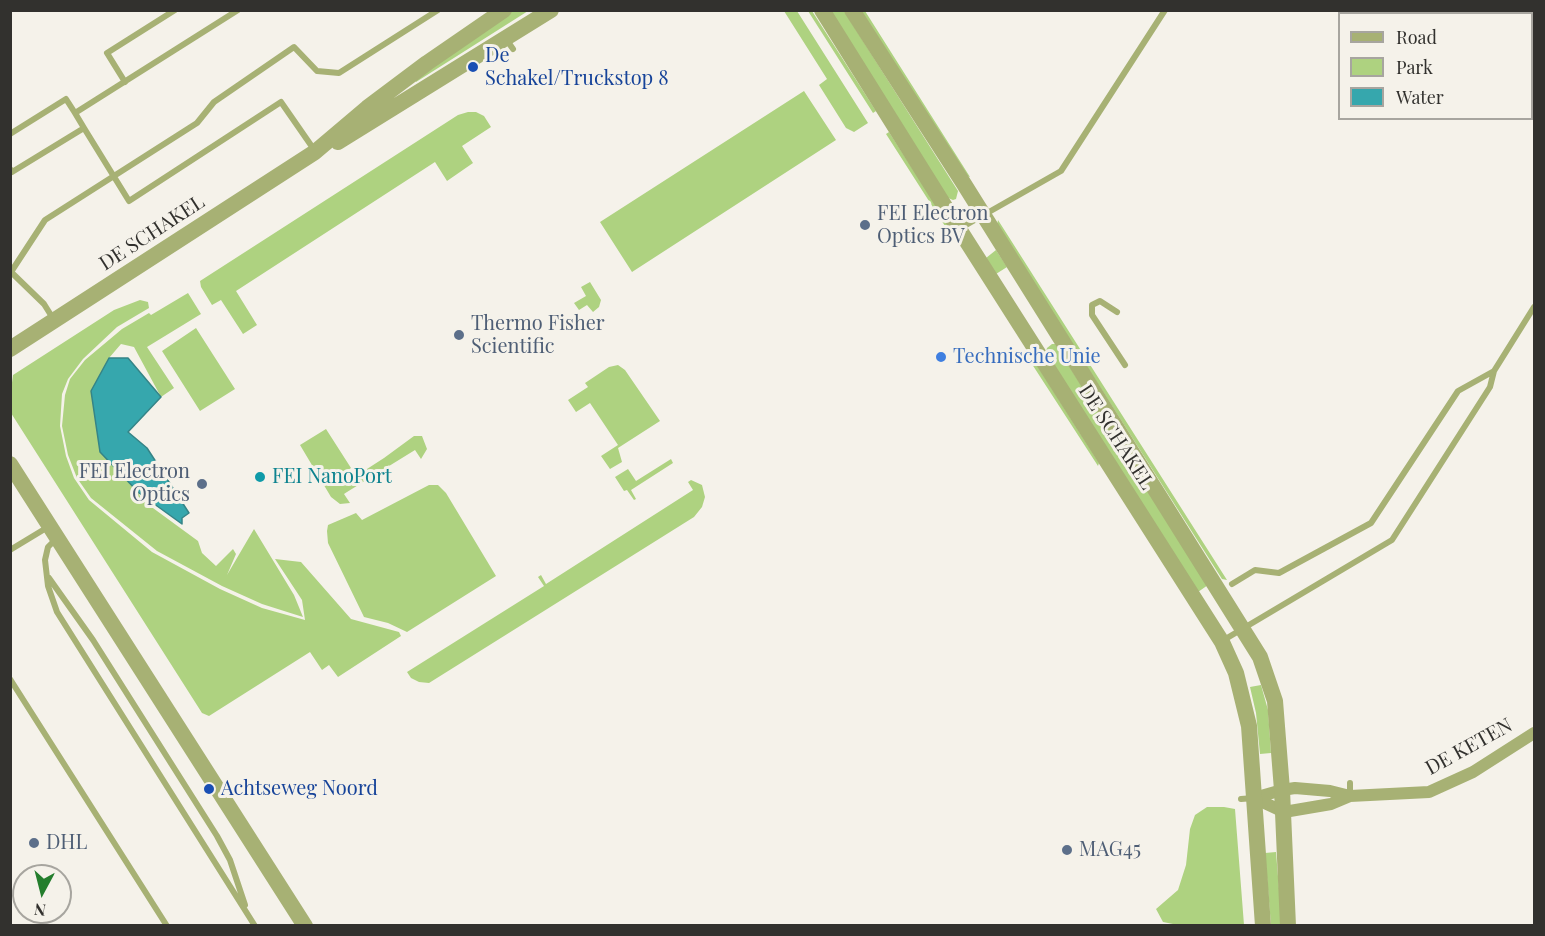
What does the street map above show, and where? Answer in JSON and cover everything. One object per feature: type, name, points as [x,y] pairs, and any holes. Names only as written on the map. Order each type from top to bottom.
[{"type":"street","name":"DE SCHAKEL","points":[[10,349],[315,152],[393,89],[504,10]]},
{"type":"street","name":"DE SCHAKEL","points":[[315,152],[344,139],[509,44],[551,10]]},
{"type":"street","name":"DE SCHAKEL","points":[[822,10],[958,229],[1222,642],[1236,673],[1250,726],[1248,798],[1263,926]]},
{"type":"street","name":"DE SCHAKEL","points":[[852,10],[1260,657],[1275,701],[1284,812],[1288,926]]},
{"type":"street","points":[[10,464],[302,924]]},
{"type":"street","name":"DE KETEN","points":[[1248,798],[1295,788],[1330,791],[1428,792],[1473,772],[1534,733]]},
{"type":"street","name":"DE KETEN","points":[[1284,812],[1331,804],[1350,790]]},
{"type":"street","points":[[1248,798],[1284,812]]},
{"type":"lane","points":[[125,82],[107,53],[174,10]]},
{"type":"lane","points":[[75,113],[237,10]]},
{"type":"lane","points":[[54,321],[44,304],[12,272],[45,219],[197,123],[214,102],[294,47],[317,71],[339,73],[438,10]]},
{"type":"lane","points":[[958,229],[1061,171],[1165,10]]},
{"type":"lane","points":[[10,134],[66,99],[129,201],[281,102],[315,152]]},
{"type":"lane","points":[[10,170],[12,172],[84,128]]},
{"type":"lane","points":[[1117,312],[1100,301],[1092,305],[1092,315],[1125,365]]},
{"type":"lane","points":[[1222,642],[1392,540],[1490,387],[1494,371],[1534,307]]},
{"type":"lane","points":[[1232,584],[1255,570],[1279,573],[1371,523],[1458,391],[1494,371]]},
{"type":"lane","points":[[10,550],[54,532]]},
{"type":"lane","points":[[54,532],[45,560],[51,599],[66,628],[255,926]]},
{"type":"lane","points":[[46,568],[53,585],[93,640],[217,836],[230,860],[248,914]]},
{"type":"lane","points":[[10,679],[167,926]]},
{"type":"green space","points":[[512,11],[528,11],[416,82],[415,79]]},
{"type":"green space","points":[[784,11],[797,11],[868,123],[854,132],[846,128],[819,85],[827,79]]},
{"type":"green space","points":[[808,11],[812,11],[876,111],[873,113]]},
{"type":"green space","points":[[829,11],[844,11],[958,191],[956,199],[948,198]]},
{"type":"green space","points":[[861,11],[865,11],[970,177],[966,176]]},
{"type":"green space","points":[[804,91],[836,140],[632,272],[600,222]]},
{"type":"green space","points":[[476,112],[484,116],[491,127],[462,146],[473,163],[447,181],[435,162],[236,291],[257,325],[243,334],[221,300],[212,305],[200,281],[458,115]]},
{"type":"green space","points":[[889,132],[953,232],[952,237],[886,134]]},
{"type":"green space","points":[[998,220],[1227,580],[1222,579],[997,225]]},
{"type":"green space","points":[[996,250],[1007,267],[996,274],[986,258]]},
{"type":"green space","points":[[590,282],[601,300],[599,307],[593,312],[587,305],[579,310],[574,303],[586,296],[581,287]]},
{"type":"green space","points":[[188,293],[201,314],[147,347],[174,388],[161,397],[134,347],[121,344],[109,358],[138,492],[142,500],[198,541],[202,553],[216,566],[233,549],[236,554],[227,575],[254,529],[294,595],[303,617],[262,604],[222,586],[157,551],[91,498],[77,478],[68,455],[62,426],[65,395],[70,379],[85,360],[122,329]]},
{"type":"green space","points":[[140,300],[148,302],[149,308],[117,327],[83,359],[68,379],[62,394],[60,426],[66,456],[74,478],[89,500],[152,552],[220,589],[262,608],[305,620],[302,600],[275,559],[301,562],[351,619],[399,632],[401,636],[338,677],[329,665],[322,670],[310,652],[209,716],[202,713],[11,413],[13,375],[114,310]]},
{"type":"green space","points":[[196,328],[235,389],[200,411],[162,351]]},
{"type":"green space","points":[[1052,344],[1055,344],[1208,585],[1198,592],[1046,352]]},
{"type":"green space","points":[[1031,356],[1099,463],[1098,466],[1028,358]]},
{"type":"green space","points":[[618,365],[625,370],[660,421],[618,448],[622,462],[610,469],[601,456],[618,445],[590,403],[576,412],[568,400],[588,387],[585,383],[609,367]]},
{"type":"green space","points":[[326,429],[351,468],[348,470],[353,478],[414,436],[422,436],[427,449],[421,459],[415,450],[347,492],[344,494],[350,503],[340,504],[331,497],[300,445]]},
{"type":"green space","points":[[671,459],[673,463],[631,490],[636,499],[634,500],[627,490],[624,491],[615,477],[628,469],[636,481]]},
{"type":"green space","points":[[691,480],[702,485],[705,497],[702,507],[694,517],[429,683],[411,678],[407,672],[544,586],[538,577],[541,575],[546,584],[693,490],[688,482]]},
{"type":"green space","points":[[429,485],[438,485],[446,493],[496,576],[407,632],[388,623],[364,617],[328,543],[327,531],[328,525],[356,513],[362,520]]},
{"type":"green space","points":[[1261,685],[1268,710],[1271,753],[1260,754],[1256,713],[1250,687]]},
{"type":"green space","points":[[1207,807],[1235,809],[1244,925],[1178,925],[1163,922],[1156,909],[1178,890],[1186,865],[1190,829],[1195,815]]},
{"type":"green space","points":[[1276,852],[1282,925],[1271,925],[1265,853]]},
{"type":"water","points":[[109,358],[128,358],[161,397],[128,432],[147,448],[189,513],[182,518],[182,524],[139,493],[100,452],[91,391]]},
{"type":"place","name":"De Schakel/Truckstop 8","points":[[473,67]]},
{"type":"place","name":"FEI Electron Optics BV","points":[[865,225]]},
{"type":"place","name":"Thermo Fisher Scientific","points":[[459,335]]},
{"type":"place","name":"Technische Unie","points":[[941,357]]},
{"type":"place","name":"FEI NanoPort","points":[[260,477]]},
{"type":"place","name":"FEI Electron Optics","points":[[202,484]]},
{"type":"place","name":"Achtseweg Noord","points":[[209,789]]},
{"type":"place","name":"DHL","points":[[34,843]]},
{"type":"place","name":"MAG45","points":[[1067,850]]}]
